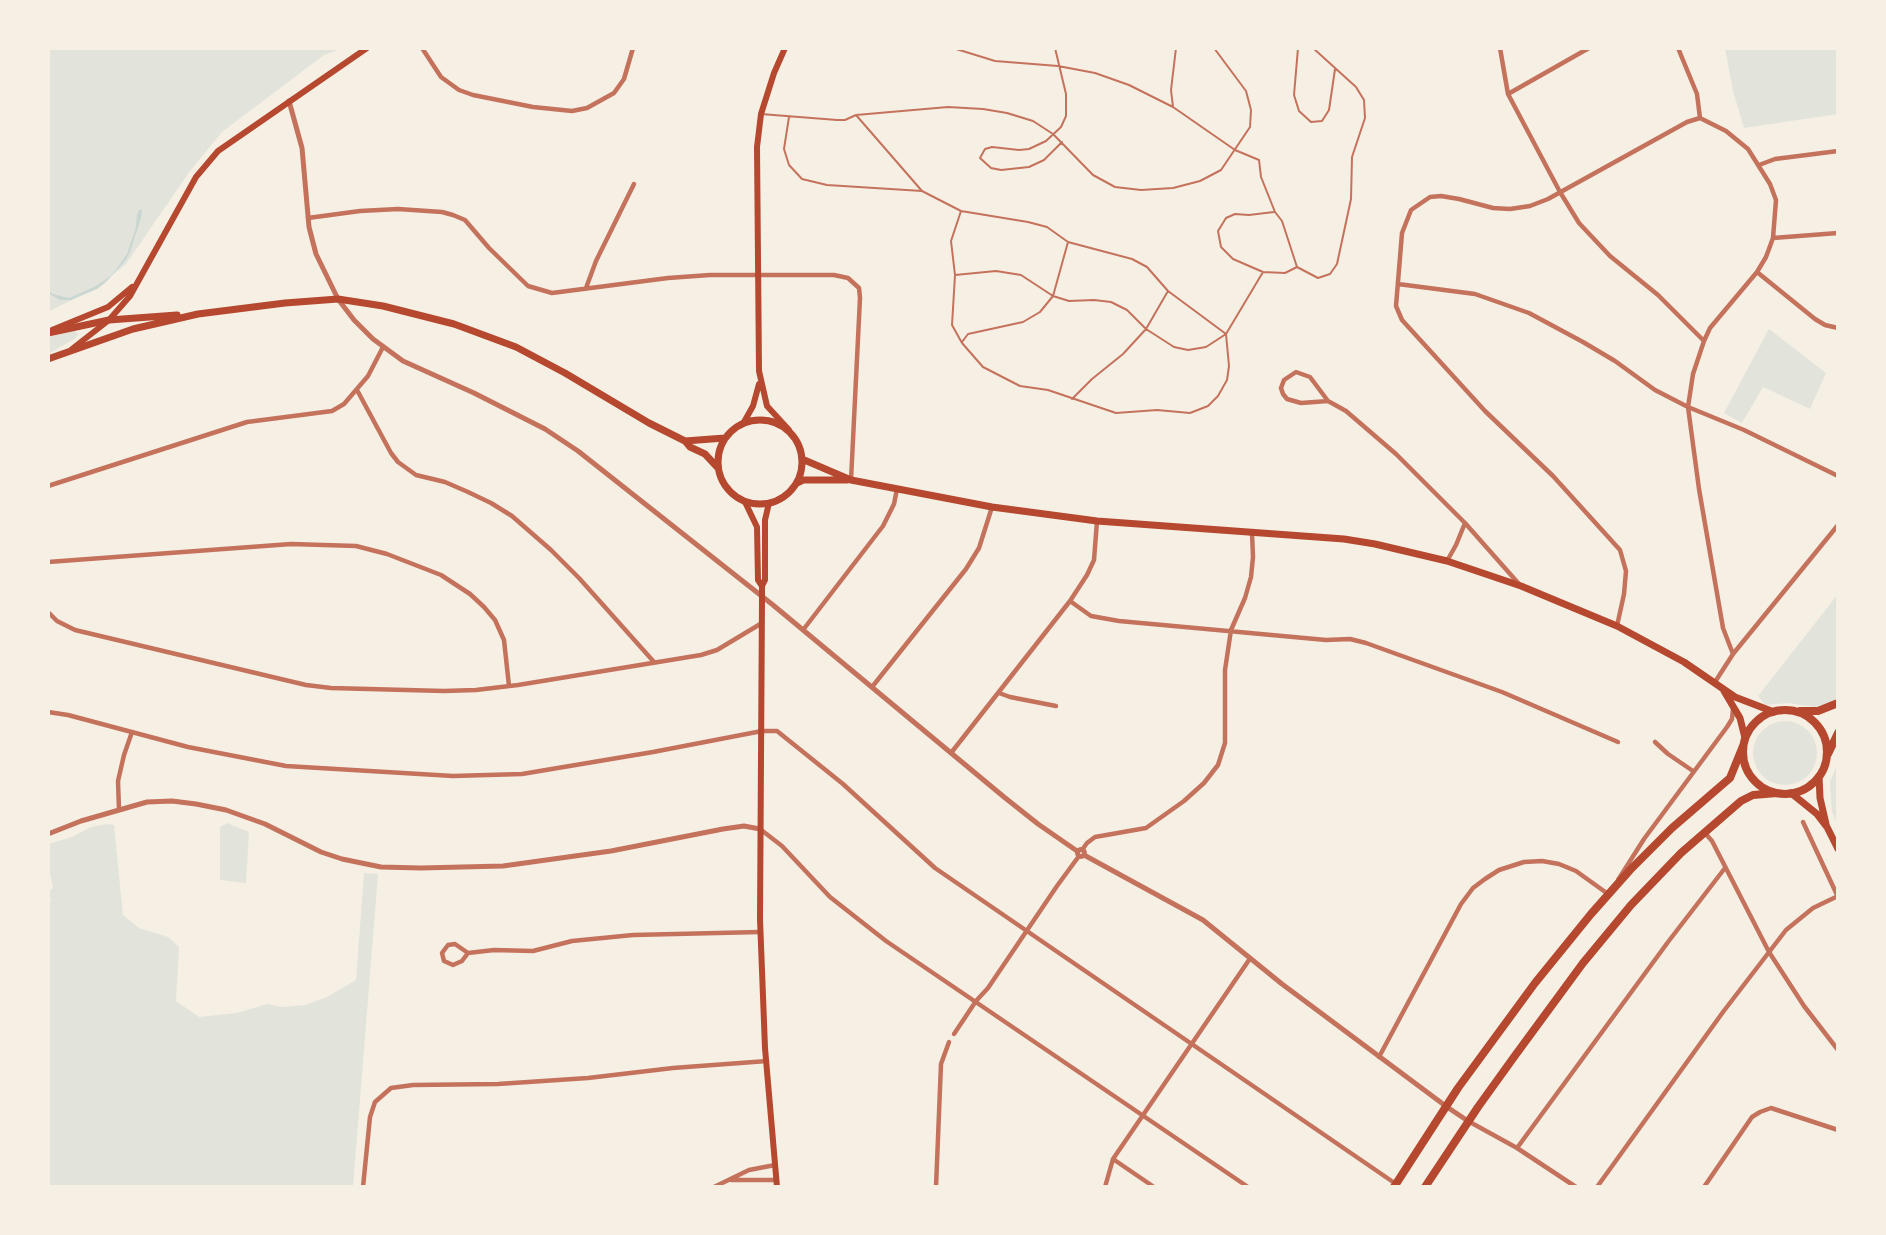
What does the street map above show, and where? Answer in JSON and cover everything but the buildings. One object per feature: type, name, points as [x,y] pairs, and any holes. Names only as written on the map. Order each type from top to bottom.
[{"type":"highway","points":[[1395,1186],[1519,1004],[1608,895],[1661,839],[1730,778],[1744,742],[1758,720],[1774,712],[1818,711],[1838,703]]},
{"type":"highway","points":[[1790,711],[1808,717],[1818,727],[1826,744],[1826,759]]},
{"type":"highway","points":[[1425,1187],[1468,1121],[1575,973],[1610,928],[1660,873],[1704,831],[1746,798],[1755,795],[1791,793],[1807,787],[1819,776],[1838,733]]},
{"type":"highway","points":[[1744,742],[1744,760],[1751,776],[1761,786],[1777,793]]},
{"type":"main road","points":[[71,350],[109,320],[125,303],[143,276],[178,208],[207,162],[232,140],[367,48]]},
{"type":"main road","points":[[48,332],[109,320],[198,314],[338,299],[417,313],[506,343],[547,363],[649,423],[685,441],[690,447],[705,454],[718,468],[727,489],[746,502],[769,503],[780,499],[800,476],[802,459],[796,439],[767,406],[760,381],[757,147],[761,114],[785,48]]},
{"type":"main road","points":[[48,332],[108,307],[124,296],[143,276]]},
{"type":"main road","points":[[48,359],[133,329],[198,314]]},
{"type":"main road","points":[[744,422],[753,406],[760,381]]},
{"type":"main road","points":[[718,468],[719,452],[725,438],[730,431],[744,422],[756,419],[768,420],[789,430]]},
{"type":"main road","points":[[685,441],[725,438]]},
{"type":"main road","points":[[802,459],[851,480]]},
{"type":"main road","points":[[796,483],[803,480],[851,480],[992,507],[1097,521],[1344,539],[1404,550],[1447,561],[1521,586],[1617,627],[1677,658],[1743,701],[1774,712]]},
{"type":"main road","points":[[746,502],[757,527],[758,580],[762,586]]},
{"type":"main road","points":[[769,503],[765,520],[765,580],[762,586],[760,932],[777,1183]]},
{"type":"main road","points":[[1718,684],[1733,703],[1740,718],[1744,742]]},
{"type":"main road","points":[[1819,776],[1820,798],[1827,827]]},
{"type":"main road","points":[[1791,793],[1815,812],[1827,827],[1838,849]]},
{"type":"street","points":[[422,48],[434,70],[459,90],[533,107],[572,111],[587,108],[614,93],[624,79],[633,48]]},
{"type":"street","points":[[1500,48],[1508,94],[1579,223],[1610,256],[1658,295],[1704,341]]},
{"type":"street","points":[[1508,94],[1589,48]]},
{"type":"street","points":[[1678,48],[1696,94],[1700,118]]},
{"type":"street","points":[[289,100],[302,148],[308,218],[316,254],[338,299],[358,324],[383,347],[403,361],[474,393],[545,429],[618,481],[1038,824],[1080,853],[1203,920],[1250,960],[1447,1107],[1576,1187]]},
{"type":"street","points":[[1617,627],[1626,571],[1620,550],[1553,476],[1485,411],[1402,320],[1396,306],[1402,233],[1411,210],[1430,197],[1441,196],[1493,208],[1530,206],[1560,192],[1687,122],[1700,118],[1739,140],[1759,165],[1776,200],[1773,238],[1766,257],[1704,341],[1693,374],[1688,407],[1698,489],[1721,617],[1733,654]]},
{"type":"street","points":[[1759,165],[1775,159],[1838,151]]},
{"type":"street","points":[[586,288],[596,261],[634,184]]},
{"type":"street","points":[[308,218],[398,209],[442,212],[465,220],[489,248],[528,286],[552,293],[679,277],[834,275],[848,278],[859,288],[851,480]]},
{"type":"street","points":[[1773,238],[1838,233]]},
{"type":"street","points":[[1757,272],[1815,319],[1825,325],[1838,328]]},
{"type":"street","points":[[1398,284],[1475,294],[1529,313],[1584,342],[1655,390],[1838,476]]},
{"type":"street","points":[[48,486],[247,422],[332,411],[344,404],[357,390],[368,376],[383,347]]},
{"type":"street","points":[[1328,401],[1301,404],[1287,399],[1281,388],[1284,380],[1296,372],[1310,376],[1328,401],[1346,411],[1396,454],[1465,523],[1521,586]]},
{"type":"street","points":[[357,390],[398,462],[416,474],[445,482],[476,495],[512,516],[579,578],[654,662]]},
{"type":"street","points":[[803,630],[883,526],[894,504],[897,489]]},
{"type":"street","points":[[872,687],[966,569],[979,548],[992,507]]},
{"type":"street","points":[[951,753],[1088,575],[1094,560],[1097,521]]},
{"type":"street","points":[[1447,561],[1465,523]]},
{"type":"street","points":[[1718,684],[1733,654],[1838,525]]},
{"type":"street","points":[[954,1034],[1087,843],[1095,837],[1146,828],[1184,801],[1204,783],[1218,765],[1226,742],[1225,670],[1231,630],[1245,598],[1251,577],[1252,532]]},
{"type":"street","points":[[48,562],[291,544],[356,546],[387,554],[441,574],[464,589],[484,607],[495,620],[504,640],[509,686]]},
{"type":"street","points":[[1070,601],[1091,616],[1119,621],[1326,640],[1350,639],[1366,643],[1502,692],[1618,742]]},
{"type":"street","points":[[48,612],[57,621],[75,630],[306,685],[444,691],[477,690],[596,674],[701,655],[717,650],[762,622]]},
{"type":"street","points":[[999,693],[1056,706]]},
{"type":"street","points":[[1379,1057],[1461,904],[1473,888],[1499,870],[1524,862],[1542,861],[1576,871],[1608,895],[1644,839],[1732,719],[1733,703]]},
{"type":"street","points":[[48,712],[188,747],[286,766],[490,776],[522,774],[762,731],[777,731],[785,735],[874,811],[900,838],[935,868],[1395,1186]]},
{"type":"street","points":[[118,810],[118,781],[132,732]]},
{"type":"street","points":[[1655,742],[1693,771]]},
{"type":"street","points":[[48,834],[81,820],[147,802],[172,801],[226,810],[265,824],[321,852],[342,859],[377,866],[421,868],[502,866],[610,851],[723,829],[744,826],[760,829],[782,846],[830,897],[886,941],[1248,1187]]},
{"type":"street","points":[[1598,1187],[1768,952],[1795,921],[1813,908],[1838,896],[1803,822]]},
{"type":"street","points":[[1704,831],[1712,841],[1768,952],[1804,1006],[1838,1050]]},
{"type":"street","points":[[1516,1148],[1725,868]]},
{"type":"street","points":[[468,953],[462,961],[453,965],[444,961],[442,953],[448,945],[456,944],[468,953],[494,950],[533,951],[572,941],[633,935],[760,932]]},
{"type":"street","points":[[1106,1187],[1113,1159],[1250,960]]},
{"type":"street","points":[[936,1187],[941,1064],[949,1042]]},
{"type":"street","points":[[363,1187],[370,1117],[375,1102],[391,1088],[413,1085],[498,1084],[588,1078],[673,1068],[767,1061]]},
{"type":"street","points":[[1704,1187],[1752,1117],[1760,1112],[1771,1108],[1838,1130]]},
{"type":"street","points":[[1113,1159],[1154,1187]]},
{"type":"street","points":[[714,1187],[749,1170],[775,1165]]},
{"type":"street","points":[[728,1180],[777,1183]]},
{"type":"lane","points":[[953,48],[995,61],[1058,66],[1095,73],[1118,81],[1173,107],[1235,150],[1259,160],[1261,177],[1275,212],[1282,221],[1297,267],[1318,278],[1330,274],[1337,264],[1351,199],[1352,157],[1365,118],[1364,100],[1356,87],[1313,48]]},
{"type":"lane","points":[[1054,48],[1066,94],[1066,116],[1061,127],[1046,141],[1029,148],[1019,150],[992,147],[985,149],[980,158],[991,168],[1001,170],[1029,167],[1044,160],[1062,142]]},
{"type":"lane","points":[[1173,107],[1171,90],[1176,48]]},
{"type":"lane","points":[[761,114],[845,120],[856,115],[948,107],[1007,113],[1033,121],[1053,134],[1093,175],[1115,187],[1141,190],[1173,188],[1200,181],[1221,170],[1250,127],[1251,110],[1246,91],[1214,48]]},
{"type":"lane","points":[[1298,48],[1294,95],[1299,111],[1311,122],[1322,120],[1329,110],[1335,69]]},
{"type":"lane","points":[[856,115],[922,191],[960,212],[1047,227],[1068,242],[1132,259],[1147,267],[1168,291],[1226,334],[1229,366],[1227,380],[1218,396],[1208,406],[1190,413],[1157,410],[1116,413],[1048,390],[1020,386],[983,367],[962,343],[952,325],[955,274],[951,240],[960,212]]},
{"type":"lane","points":[[789,117],[783,149],[789,165],[802,179],[827,185],[922,191]]},
{"type":"lane","points":[[1275,212],[1235,214],[1226,218],[1218,231],[1221,247],[1233,259],[1263,272],[1285,273],[1297,267]]},
{"type":"lane","points":[[962,343],[968,334],[1023,322],[1040,312],[1053,296],[1068,242]]},
{"type":"lane","points":[[955,274],[996,271],[1021,275],[1053,296],[1069,301],[1111,302],[1127,310],[1146,329],[1174,347],[1188,350],[1206,347],[1226,334],[1263,272]]},
{"type":"lane","points":[[1072,399],[1123,354],[1146,329],[1168,291]]},
{"type":"shaded area","points":[[48,48],[344,48],[324,55],[222,132],[190,171],[126,264],[98,287],[48,312]]},
{"type":"shaded area","points":[[1725,48],[1838,48],[1838,114],[1744,128],[1733,91]]},
{"type":"shaded area","points":[[140,209],[142,210],[141,218],[130,252],[125,261],[106,282],[97,289],[71,300],[60,300],[48,293],[48,291],[69,298],[96,286],[112,275],[127,254]]},
{"type":"shaded area","points":[[1769,329],[1826,373],[1810,409],[1763,387],[1742,423],[1724,413]]},
{"type":"shaded area","points":[[74,330],[78,334],[76,338],[48,354],[48,337]]},
{"type":"shaded area","points":[[1838,594],[1838,698],[1815,707],[1788,703],[1765,705],[1758,696]]},
{"type":"shaded area","points":[[1779,721],[1791,721],[1808,730],[1815,741],[1817,753],[1815,765],[1808,776],[1791,785],[1779,785],[1767,780],[1758,771],[1753,759],[1753,747],[1758,735],[1767,726]]},
{"type":"shaded area","points":[[1838,750],[1838,825],[1832,812],[1830,782],[1836,767]]},
{"type":"shaded area","points":[[227,823],[249,832],[246,883],[220,880],[220,827]]},
{"type":"shaded area","points":[[114,825],[123,915],[139,928],[168,937],[179,947],[176,1001],[199,1017],[237,1013],[267,1004],[281,1007],[305,1005],[327,997],[356,980],[364,873],[378,874],[353,1187],[48,1187],[48,902],[51,901],[49,891],[53,888],[48,864],[48,844],[72,837],[91,827]]}]
